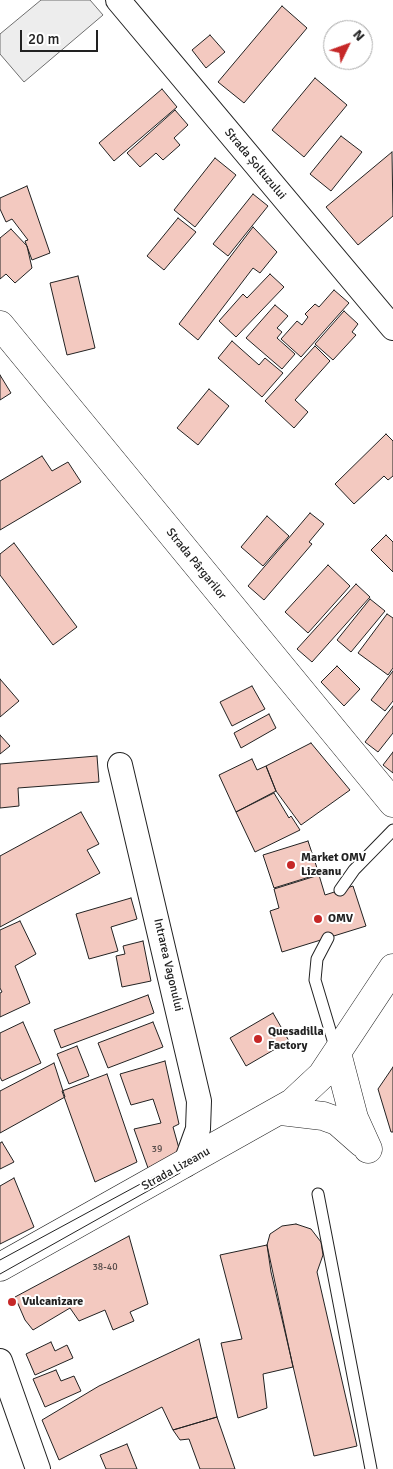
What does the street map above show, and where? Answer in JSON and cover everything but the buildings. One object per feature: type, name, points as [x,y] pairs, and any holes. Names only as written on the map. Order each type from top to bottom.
[{"type":"street","name":"Strada Șoltuzului","points":[[118,0],[393,328]]},
{"type":"street","name":"Strada Pârgarilor","points":[[0,325],[393,803]]},
{"type":"street","name":"Intrarea Vagonului","points":[[120,765],[199,1101],[198,1129],[185,1165]]},
{"type":"street","name":"Strada Lizeanu","points":[[0,1267],[281,1111],[311,1087],[337,1054],[393,968]]},
{"type":"street","points":[[281,1111],[323,1116],[337,1121],[368,1149],[354,1118],[337,1054]]},
{"type":"street","points":[[0,1361],[38,1469]]},
{"type":"lane","points":[[340,890],[354,870],[393,830]]},
{"type":"lane","points":[[328,938],[317,960],[315,980],[337,1054]]},
{"type":"lane","points":[[318,1194],[372,1469]]},
{"type":"shaded area","points":[[41,0],[90,0],[103,15],[24,82],[0,54],[0,34]]},
{"type":"tram line","points":[[0,1274],[180,1173]]},
{"type":"tram line","points":[[0,1260],[157,1175]]},
{"type":"place","name":"Market OMV Lizeanu","points":[[291,865]]},
{"type":"place","name":"OMV","points":[[318,919]]},
{"type":"place","name":"Quesadilla Factory","points":[[258,1039]]},
{"type":"place","name":"Vulcanizare","points":[[12,1302]]}]
